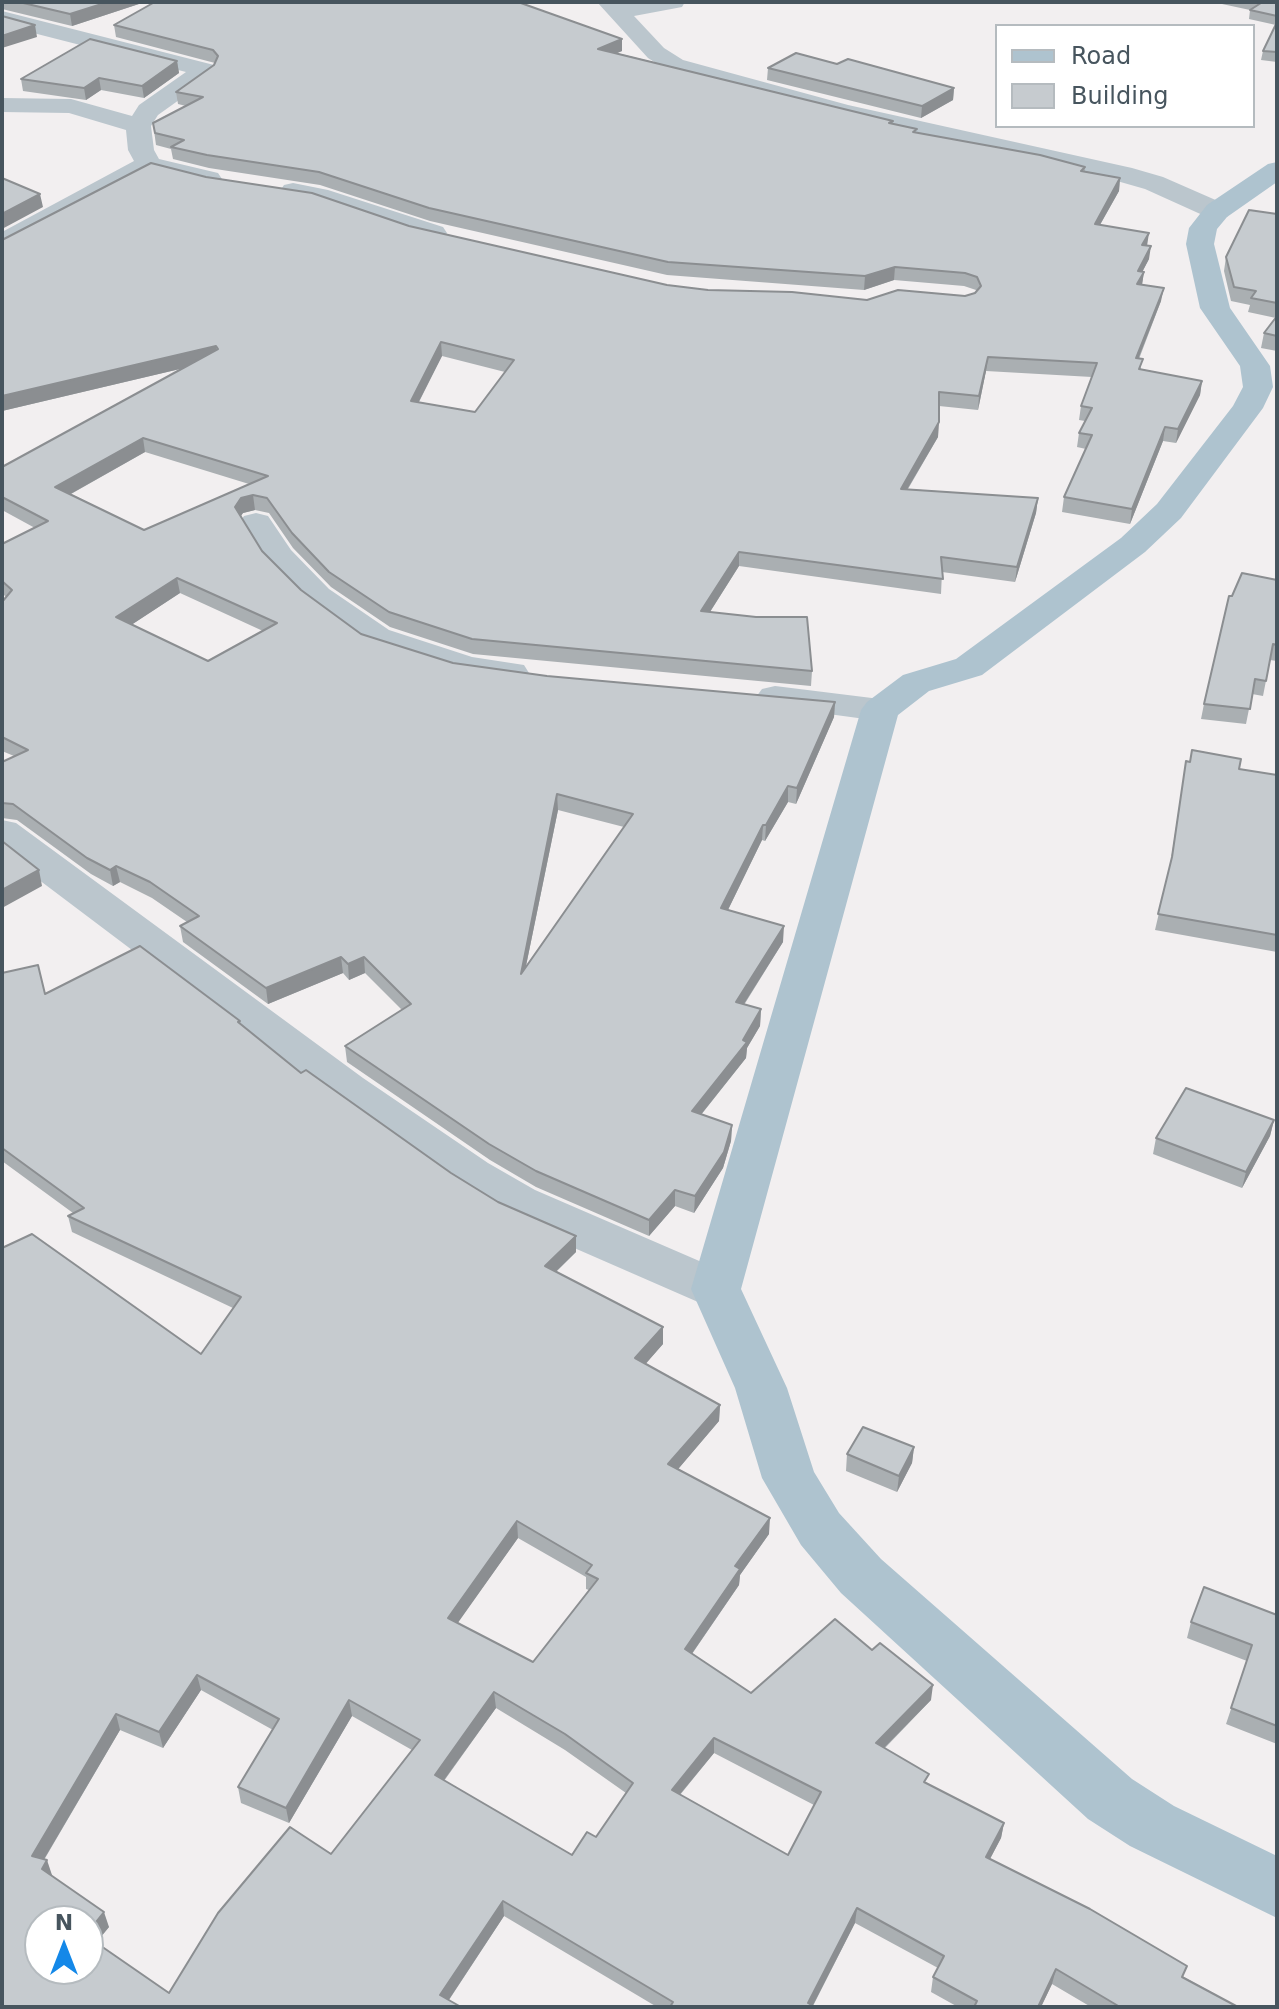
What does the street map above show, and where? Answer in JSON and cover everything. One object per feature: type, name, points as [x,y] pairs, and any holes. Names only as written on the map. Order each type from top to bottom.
[{"type":"main road","points":[[1277,170],[1217,211],[1203,228],[1200,244],[1215,308],[1268,389],[1247,408],[1169,511],[1133,545],[969,667],[916,683],[880,710],[716,1289],[761,1388],[789,1478],[820,1529],[861,1576],[1110,1799],[1152,1826],[1277,1888]]},
{"type":"street","points":[[613,7],[674,2]]},
{"type":"street","points":[[613,7],[656,53],[675,65],[844,112],[1123,174],[1154,183],[1217,211]]},
{"type":"street","points":[[2,18],[205,70],[148,110],[138,126],[141,150],[149,164]]},
{"type":"street","points":[[2,105],[71,106],[138,126]]},
{"type":"street","points":[[2,243],[149,164],[236,183]]},
{"type":"street","points":[[264,187],[319,196],[457,239]]},
{"type":"street","points":[[256,523],[278,557],[317,596],[376,638],[467,667],[548,677]]},
{"type":"street","points":[[745,694],[880,710]]},
{"type":"street","points":[[2,832],[347,1089],[471,1175],[518,1203],[716,1289]]},
{"type":"building","points":[[19,2],[108,2],[70,14]]},
{"type":"building","points":[[518,2],[622,39],[598,49],[893,121],[889,123],[917,129],[913,132],[1040,155],[1085,167],[1081,171],[1120,178],[1095,224],[1149,233],[1142,245],[1151,246],[1138,271],[1144,272],[1137,284],[1164,288],[1136,358],[1143,359],[1139,369],[1202,381],[1178,429],[1165,427],[1132,509],[1064,497],[1092,435],[1079,433],[1092,408],[1081,406],[1097,363],[988,357],[979,396],[939,392],[939,422],[901,489],[1038,498],[1017,567],[941,557],[943,579],[739,552],[701,611],[756,617],[807,617],[812,671],[472,639],[389,612],[329,572],[292,533],[267,498],[253,495],[241,498],[235,507],[262,551],[301,590],[361,634],[453,663],[547,676],[835,702],[797,788],[788,786],[766,825],[763,825],[721,908],[784,926],[736,1002],[761,1009],[743,1040],[747,1042],[692,1111],[732,1125],[724,1152],[695,1196],[675,1190],[649,1220],[536,1171],[489,1144],[345,1046],[411,1004],[364,957],[348,964],[341,957],[266,988],[180,926],[199,916],[150,882],[116,866],[110,870],[87,858],[13,804],[2,803],[2,762],[28,750],[2,737],[2,602],[12,590],[2,581],[2,544],[48,521],[2,497],[2,467],[218,349],[216,346],[2,396],[2,240],[151,163],[206,177],[312,193],[409,226],[667,285],[867,300],[898,290],[965,296],[975,293],[981,286],[977,277],[965,273],[895,267],[865,276],[668,262],[429,208],[319,172],[171,147],[184,140],[155,133],[153,123],[203,97],[176,92],[214,65],[218,56],[213,50],[114,25],[153,3]],"holes":[[[441,342],[514,360],[475,412],[411,401]],[[143,438],[268,476],[144,530],[55,487]],[[177,578],[277,623],[208,661],[116,617]],[[557,794],[633,814],[521,974]]]},
{"type":"building","points":[[1256,2],[1277,2],[1277,16],[1250,10],[1261,3]]},
{"type":"building","points":[[2,16],[35,25],[2,36]]},
{"type":"building","points":[[1277,22],[1277,52],[1263,51]]},
{"type":"building","points":[[90,39],[177,61],[142,86],[99,78],[84,88],[21,79]]},
{"type":"building","points":[[796,53],[837,64],[848,59],[954,88],[922,106],[768,68]]},
{"type":"building","points":[[2,178],[40,194],[2,214]]},
{"type":"building","points":[[1249,210],[1277,214],[1277,303],[1251,298],[1256,291],[1234,287],[1226,257]]},
{"type":"building","points":[[1277,316],[1277,336],[1264,333]]},
{"type":"building","points":[[1242,573],[1277,580],[1277,645],[1273,644],[1266,681],[1255,679],[1250,709],[1204,704],[1229,596],[1232,596]]},
{"type":"building","points":[[1192,750],[1241,759],[1239,769],[1277,775],[1277,935],[1158,914],[1172,857],[1186,761],[1190,762]]},
{"type":"building","points":[[2,841],[39,870],[2,890]]},
{"type":"building","points":[[140,946],[240,1021],[301,1073],[306,1070],[451,1173],[498,1202],[576,1236],[545,1266],[663,1327],[635,1358],[720,1405],[668,1464],[770,1518],[735,1566],[740,1569],[685,1649],[751,1693],[835,1619],[872,1650],[880,1643],[933,1685],[876,1743],[929,1774],[924,1782],[1004,1823],[986,1857],[1090,1909],[1187,1966],[1182,1977],[1238,2007],[1120,2007],[1056,1969],[1038,2007],[974,2007],[977,2001],[933,1977],[944,1956],[857,1908],[808,2003],[815,2007],[670,2007],[673,2002],[503,1901],[440,1995],[461,2007],[2,2007],[2,1248],[32,1234],[201,1354],[241,1297],[68,1216],[84,1208],[2,1148],[2,973],[38,965],[45,994]],"holes":[[[517,1521],[592,1565],[586,1573],[598,1579],[533,1662],[448,1618]],[[197,1675],[279,1719],[238,1787],[286,1808],[349,1700],[420,1740],[331,1854],[290,1827],[218,1913],[169,1993],[104,1948],[104,1985],[24,1985],[24,1905],[94,1905],[42,1869],[47,1860],[32,1856],[116,1714],[159,1732]],[[494,1692],[565,1734],[633,1783],[596,1837],[587,1832],[572,1855],[435,1775]],[[714,1738],[821,1792],[788,1855],[672,1790]]]},
{"type":"building","points":[[1186,1088],[1274,1120],[1246,1172],[1156,1138]]},
{"type":"building","points":[[863,1427],[914,1447],[899,1476],[847,1454]]},
{"type":"building","points":[[1204,1587],[1277,1615],[1277,1726],[1231,1708],[1252,1645],[1191,1622]]}]
